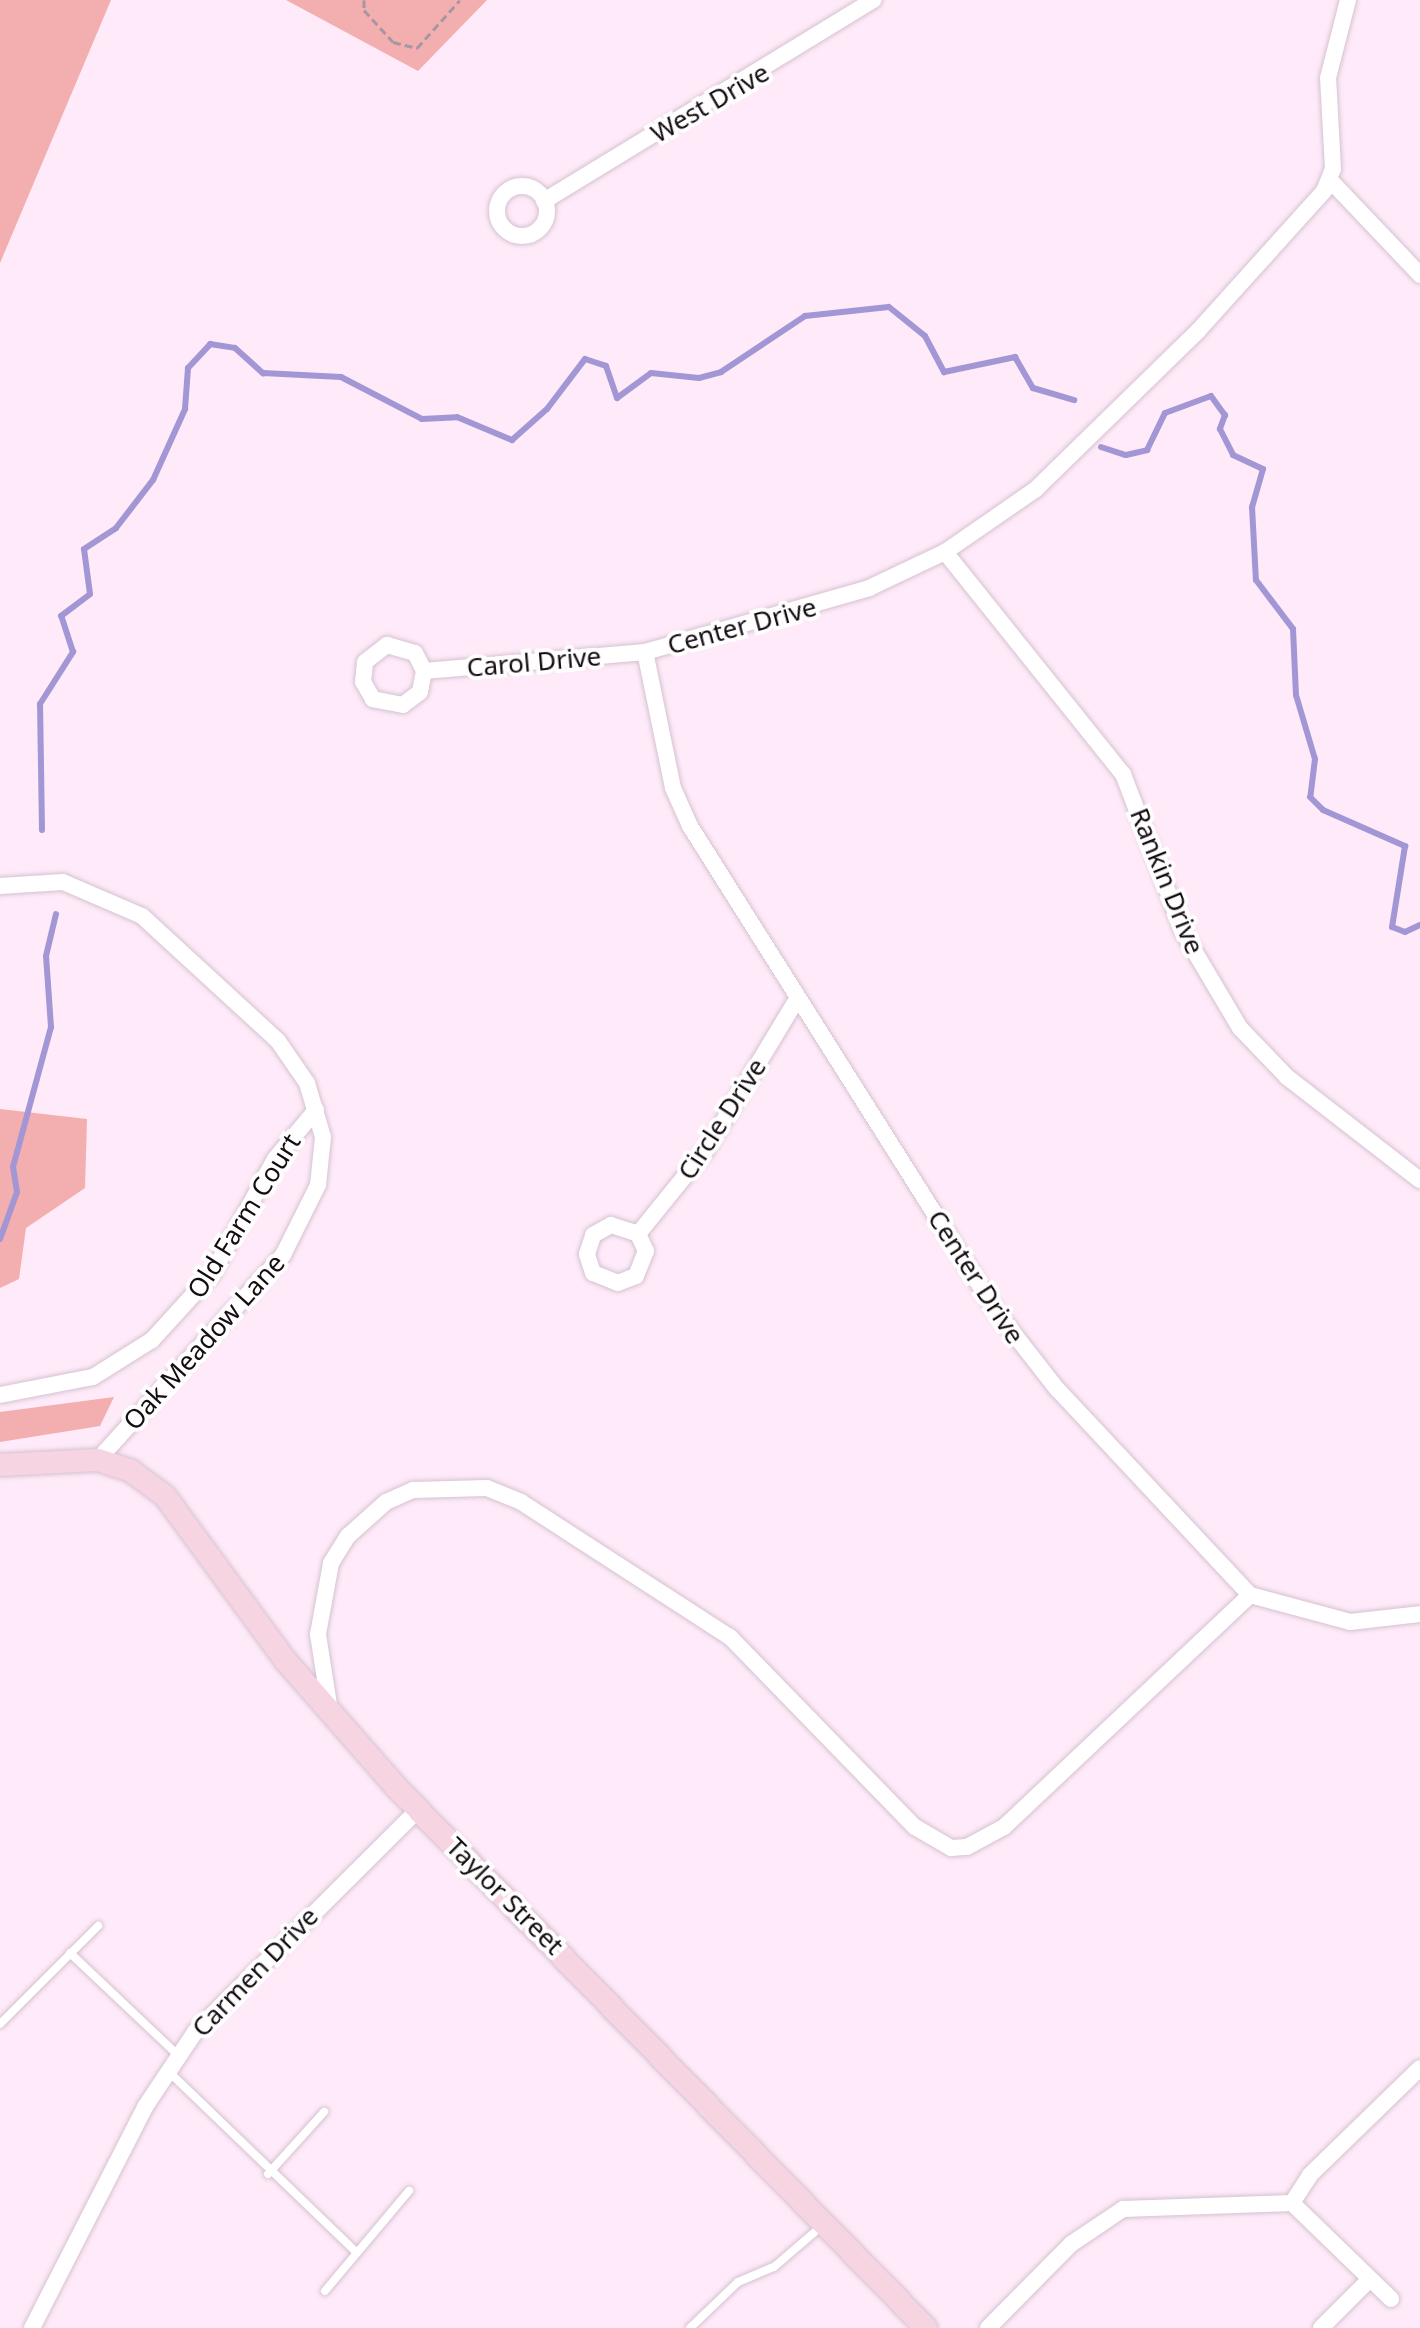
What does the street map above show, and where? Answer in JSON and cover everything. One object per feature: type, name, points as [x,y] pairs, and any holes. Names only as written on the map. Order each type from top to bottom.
[{"type":"street","name":"West Drive","points":[[544,201],[873,0]]},
{"type":"street","points":[[1348,0],[1328,78],[1330,180],[1420,275]]},
{"type":"street","name":"Center Drive","points":[[1250,1595],[1020,1346],[797,999],[690,826],[673,788],[645,652],[840,599],[945,552],[1036,489],[1117,413],[1330,180]]},
{"type":"street","name":"Rankin Drive","points":[[945,552],[1123,774],[1183,932],[1240,1028],[1287,1077],[1420,1180]]},
{"type":"street","name":"Carol Drive","points":[[424,671],[645,652]]},
{"type":"street","name":"Oak Meadow Lane","points":[[0,886],[63,882],[133,910],[278,1041],[316,1110],[324,1161],[312,1204],[283,1255],[98,1460]]},
{"type":"street","name":"Circle Drive","points":[[638,1234],[706,1150],[797,999]]},
{"type":"street","name":"Old Farm Court","points":[[0,1395],[93,1377],[152,1340],[212,1274],[275,1159],[316,1110]]},
{"type":"street","points":[[0,1465],[98,1460]]},
{"type":"street","name":"Taylor Street","points":[[98,1460],[131,1471],[165,1496],[331,1716],[926,2328]]},
{"type":"street","points":[[331,1716],[318,1634],[331,1563],[386,1502],[444,1485],[487,1488],[521,1502],[730,1637],[915,1827],[951,1848],[997,1833],[1250,1595],[1350,1622],[1420,1614]]},
{"type":"street","name":"Carmen Drive","points":[[32,2328],[178,2055],[230,1990],[419,1809]]},
{"type":"street","points":[[1292,2203],[1310,2175],[1420,2068]]},
{"type":"street","points":[[988,2328],[1071,2244],[1123,2209],[1292,2203],[1391,2299]]},
{"type":"street","points":[[1321,2328],[1370,2279]]},
{"type":"lane","points":[[0,2024],[98,1926]]},
{"type":"lane","points":[[70,1953],[178,2055]]},
{"type":"lane","points":[[167,2071],[268,2174],[357,2253]]},
{"type":"lane","points":[[268,2174],[324,2112]]},
{"type":"lane","points":[[325,2291],[409,2191]]},
{"type":"lane","points":[[690,2328],[738,2282],[774,2267],[824,2223]]},
{"type":"path","points":[[364,0],[364,10],[393,42],[417,48],[460,0]]},
{"type":"shaded area","points":[[0,0],[111,0],[0,263]]},
{"type":"shaded area","points":[[286,0],[487,0],[418,71]]},
{"type":"shaded area","points":[[0,1109],[87,1119],[85,1188],[26,1228],[19,1279],[0,1288]]},
{"type":"shaded area","points":[[114,1397],[100,1426],[0,1442],[0,1412]]},
{"type":"waterway","points":[[42,830],[40,704],[73,652],[61,616],[90,594],[84,549],[116,528],[153,480],[185,409],[188,368],[210,344],[235,348],[263,373],[341,377],[422,419],[457,417],[512,440],[547,409],[585,359],[606,366],[617,398],[651,373],[699,378],[721,372],[805,316],[889,307],[925,336],[944,372],[1015,357],[1033,388],[1074,400]]},
{"type":"waterway","points":[[1101,447],[1126,455],[1147,450],[1165,413],[1211,396],[1225,415],[1220,429],[1233,455],[1263,469],[1252,507],[1256,580],[1293,629],[1296,695],[1315,759],[1310,797],[1323,810],[1405,846],[1392,927],[1405,932],[1420,925]]},
{"type":"waterway","points":[[0,1239],[17,1192],[13,1167],[51,1027],[46,956],[56,914]]}]
